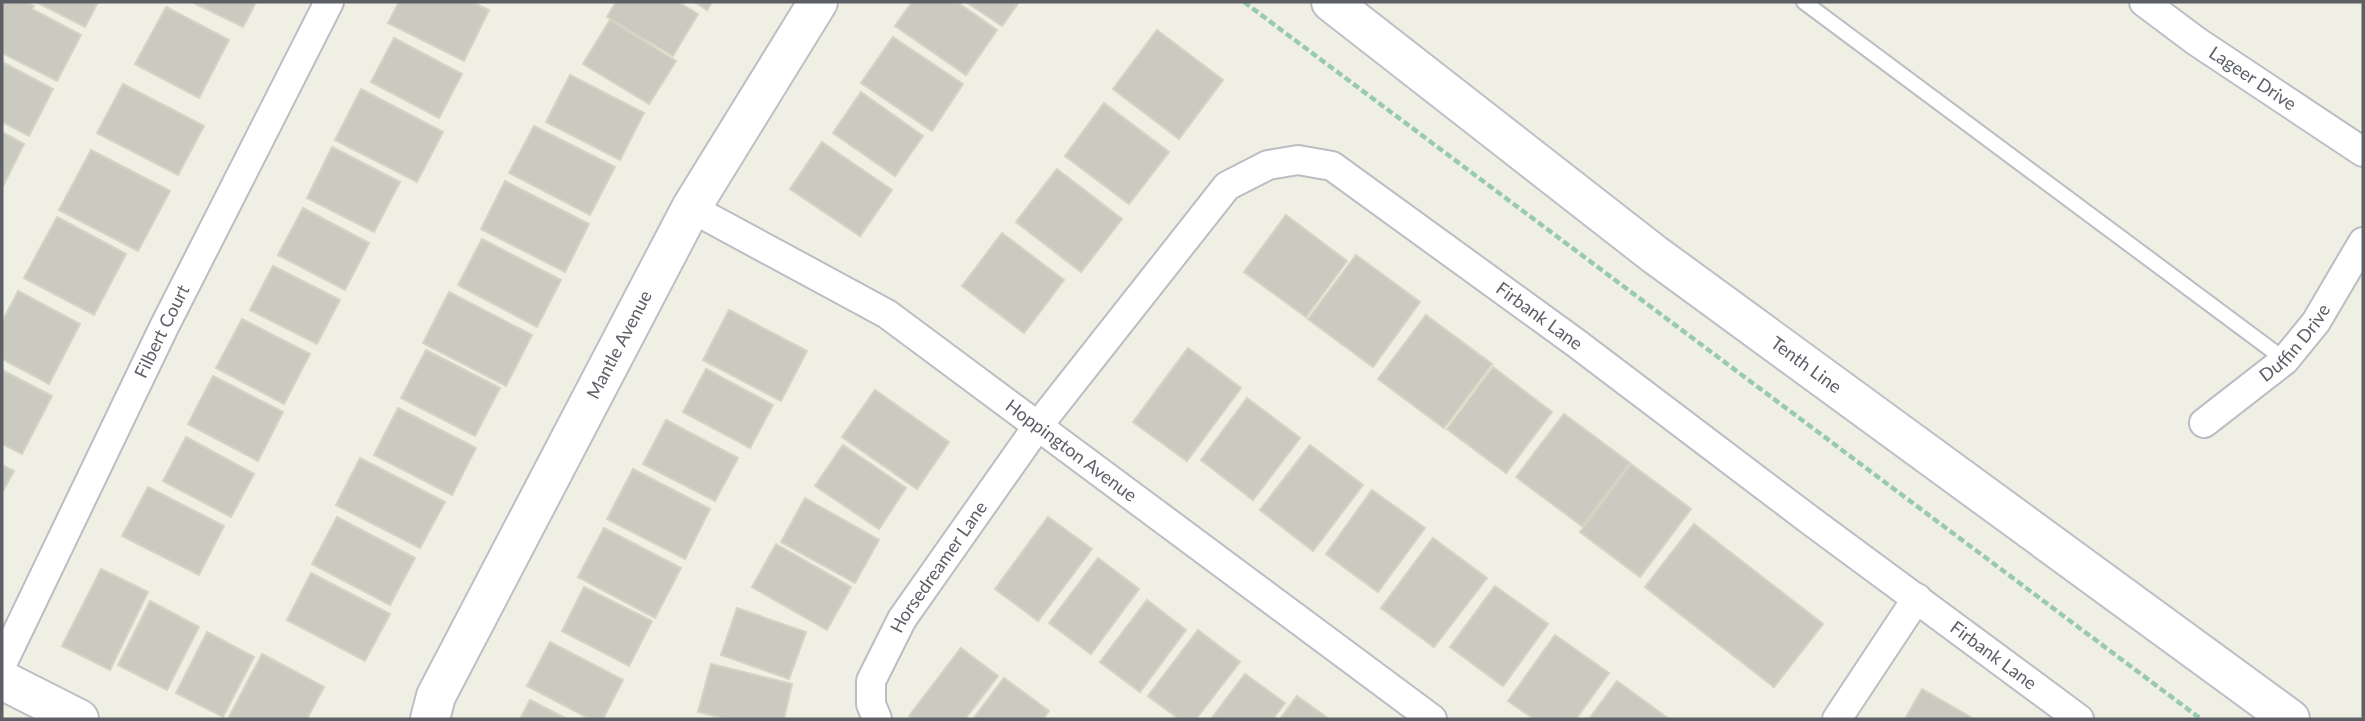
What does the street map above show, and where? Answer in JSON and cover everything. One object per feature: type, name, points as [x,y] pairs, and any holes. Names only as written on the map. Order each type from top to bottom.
[{"type":"street","name":"Filbert Court","points":[[2,664],[164,327],[329,2]]},
{"type":"street","name":"Mantle Avenue","points":[[427,711],[691,208],[818,2]]},
{"type":"street","name":"Tenth Line","points":[[1331,2],[1654,254],[2290,719]]},
{"type":"street","name":"Lageer Drive","points":[[2144,2],[2196,41],[2363,152]]},
{"type":"street","name":"Firbank Lane","points":[[1037,427],[1227,186],[1268,165],[1298,160],[1332,166],[1576,343],[2079,719]]},
{"type":"street","name":"Hoppington Avenue","points":[[691,208],[887,314],[1432,719]]},
{"type":"street","name":"Duffin Drive","points":[[2204,422],[2285,360],[2316,323],[2363,242]]},
{"type":"street","name":"Horsedreamer Lane","points":[[877,719],[872,704],[872,681],[902,620],[1037,427]]},
{"type":"street","points":[[1837,719],[1917,598]]},
{"type":"street","points":[[2,680],[79,719]]},
{"type":"lane","points":[[1804,2],[2285,360]]},
{"type":"path","points":[[1244,2],[2201,719]]},
{"type":"building","points":[[2,2],[26,2],[34,6],[32,9],[81,35],[57,81],[2,53]]},
{"type":"building","points":[[36,2],[98,2],[85,27]]},
{"type":"building","points":[[192,2],[256,2],[243,27]]},
{"type":"building","points":[[399,2],[472,2],[489,10],[464,61],[388,23]]},
{"type":"building","points":[[616,2],[678,2],[698,14],[673,56],[607,17]]},
{"type":"building","points":[[695,2],[712,2],[707,10]]},
{"type":"building","points":[[912,2],[957,2],[997,30],[966,75],[895,26]]},
{"type":"building","points":[[966,2],[1019,2],[1002,26]]},
{"type":"building","points":[[166,7],[229,40],[199,98],[135,64]]},
{"type":"building","points":[[610,20],[676,61],[649,104],[583,64]]},
{"type":"building","points":[[1157,30],[1223,80],[1179,139],[1113,89]]},
{"type":"building","points":[[893,37],[963,84],[932,131],[861,83]]},
{"type":"building","points":[[394,38],[462,74],[439,118],[371,82]]},
{"type":"building","points":[[2,62],[53,89],[29,136],[2,122]]},
{"type":"building","points":[[570,75],[644,113],[620,160],[546,122]]},
{"type":"building","points":[[123,84],[204,126],[178,175],[97,133]]},
{"type":"building","points":[[361,89],[443,132],[417,182],[335,140]]},
{"type":"building","points":[[861,92],[923,136],[895,176],[833,133]]},
{"type":"building","points":[[1104,103],[1169,152],[1129,204],[1065,156]]},
{"type":"building","points":[[534,126],[615,167],[590,215],[509,173]]},
{"type":"building","points":[[2,132],[24,144],[2,188]]},
{"type":"building","points":[[822,142],[892,190],[860,236],[790,189]]},
{"type":"building","points":[[332,147],[400,182],[374,232],[307,198]]},
{"type":"building","points":[[91,150],[170,191],[138,251],[59,210]]},
{"type":"building","points":[[1057,169],[1122,219],[1081,272],[1016,222]]},
{"type":"building","points":[[505,181],[589,224],[565,272],[481,229]]},
{"type":"building","points":[[303,208],[369,243],[345,290],[278,255]]},
{"type":"building","points":[[1286,215],[1347,261],[1306,317],[1244,272]]},
{"type":"building","points":[[57,217],[126,254],[94,315],[24,278]]},
{"type":"building","points":[[1002,233],[1064,280],[1024,333],[962,286]]},
{"type":"building","points":[[482,239],[561,280],[537,327],[458,285]]},
{"type":"building","points":[[1356,255],[1420,302],[1373,367],[1308,319]]},
{"type":"building","points":[[273,266],[340,300],[317,344],[250,310]]},
{"type":"building","points":[[18,291],[80,324],[49,384],[2,359],[2,322]]},
{"type":"building","points":[[449,292],[532,335],[506,386],[423,343]]},
{"type":"building","points":[[729,310],[807,351],[781,401],[703,360]]},
{"type":"building","points":[[1426,315],[1492,364],[1444,428],[1378,379]]},
{"type":"building","points":[[242,319],[310,354],[284,404],[216,368]]},
{"type":"building","points":[[1188,348],[1241,388],[1187,461],[1133,422]]},
{"type":"building","points":[[426,350],[500,388],[475,436],[401,398]]},
{"type":"building","points":[[1493,367],[1552,412],[1506,473],[1447,429]]},
{"type":"building","points":[[706,369],[773,405],[750,448],[683,412]]},
{"type":"building","points":[[2,370],[52,396],[22,454],[2,444]]},
{"type":"building","points":[[213,376],[283,412],[258,461],[188,424]]},
{"type":"building","points":[[875,390],[949,442],[917,489],[842,437]]},
{"type":"building","points":[[1247,398],[1300,438],[1253,500],[1201,460]]},
{"type":"building","points":[[398,408],[476,448],[452,495],[374,455]]},
{"type":"building","points":[[1564,414],[1630,463],[1582,526],[1516,477]]},
{"type":"building","points":[[666,420],[738,458],[715,501],[643,464]]},
{"type":"building","points":[[186,437],[254,474],[231,517],[163,481]]},
{"type":"building","points":[[843,445],[906,488],[879,529],[815,486]]},
{"type":"building","points":[[1310,445],[1363,485],[1313,551],[1260,510]]},
{"type":"building","points":[[360,458],[445,502],[420,548],[336,505]]},
{"type":"building","points":[[1631,464],[1691,509],[1640,577],[1580,532]]},
{"type":"building","points":[[2,465],[14,471],[2,493]]},
{"type":"building","points":[[633,469],[710,509],[685,559],[607,519]]},
{"type":"building","points":[[148,487],[224,526],[199,575],[122,536]]},
{"type":"building","points":[[1372,490],[1425,528],[1378,592],[1326,554]]},
{"type":"building","points":[[805,498],[879,540],[855,583],[781,542]]},
{"type":"building","points":[[337,517],[415,558],[390,605],[312,564]]},
{"type":"building","points":[[1048,517],[1092,549],[1038,621],[995,589]]},
{"type":"building","points":[[1694,524],[1823,624],[1774,687],[1645,587]]},
{"type":"building","points":[[604,528],[681,568],[655,618],[578,577]]},
{"type":"building","points":[[1433,538],[1487,578],[1434,647],[1381,608]]},
{"type":"building","points":[[776,544],[851,587],[827,630],[752,587]]},
{"type":"building","points":[[1098,558],[1139,589],[1091,654],[1049,623]]},
{"type":"building","points":[[101,569],[148,592],[110,670],[62,646]]},
{"type":"building","points":[[311,573],[390,614],[365,661],[287,620]]},
{"type":"building","points":[[1495,586],[1548,624],[1503,686],[1450,647]]},
{"type":"building","points":[[584,587],[652,621],[629,666],[562,631]]},
{"type":"building","points":[[1147,600],[1186,630],[1140,692],[1100,662]]},
{"type":"building","points":[[150,601],[199,627],[167,690],[118,665]]},
{"type":"building","points":[[737,608],[806,632],[789,679],[721,655]]},
{"type":"building","points":[[1198,630],[1240,662],[1196,719],[1179,719],[1148,696]]},
{"type":"building","points":[[207,632],[254,657],[223,717],[176,693]]},
{"type":"building","points":[[1555,635],[1609,673],[1576,719],[1534,719],[1508,701]]},
{"type":"building","points":[[550,642],[623,680],[603,719],[590,719],[527,686]]},
{"type":"building","points":[[961,648],[998,676],[965,719],[913,719],[909,716]]},
{"type":"building","points":[[262,654],[324,687],[307,719],[228,719]]},
{"type":"building","points":[[711,664],[792,684],[784,719],[727,719],[698,712]]},
{"type":"building","points":[[1245,674],[1285,703],[1273,719],[1211,719]]},
{"type":"building","points":[[1004,678],[1049,711],[1043,719],[973,719]]},
{"type":"building","points":[[1617,681],[1669,719],[1589,719]]},
{"type":"building","points":[[1922,689],[1974,719],[1905,719]]},
{"type":"building","points":[[1297,696],[1329,719],[1280,719]]},
{"type":"building","points":[[530,700],[567,719],[520,719]]}]
